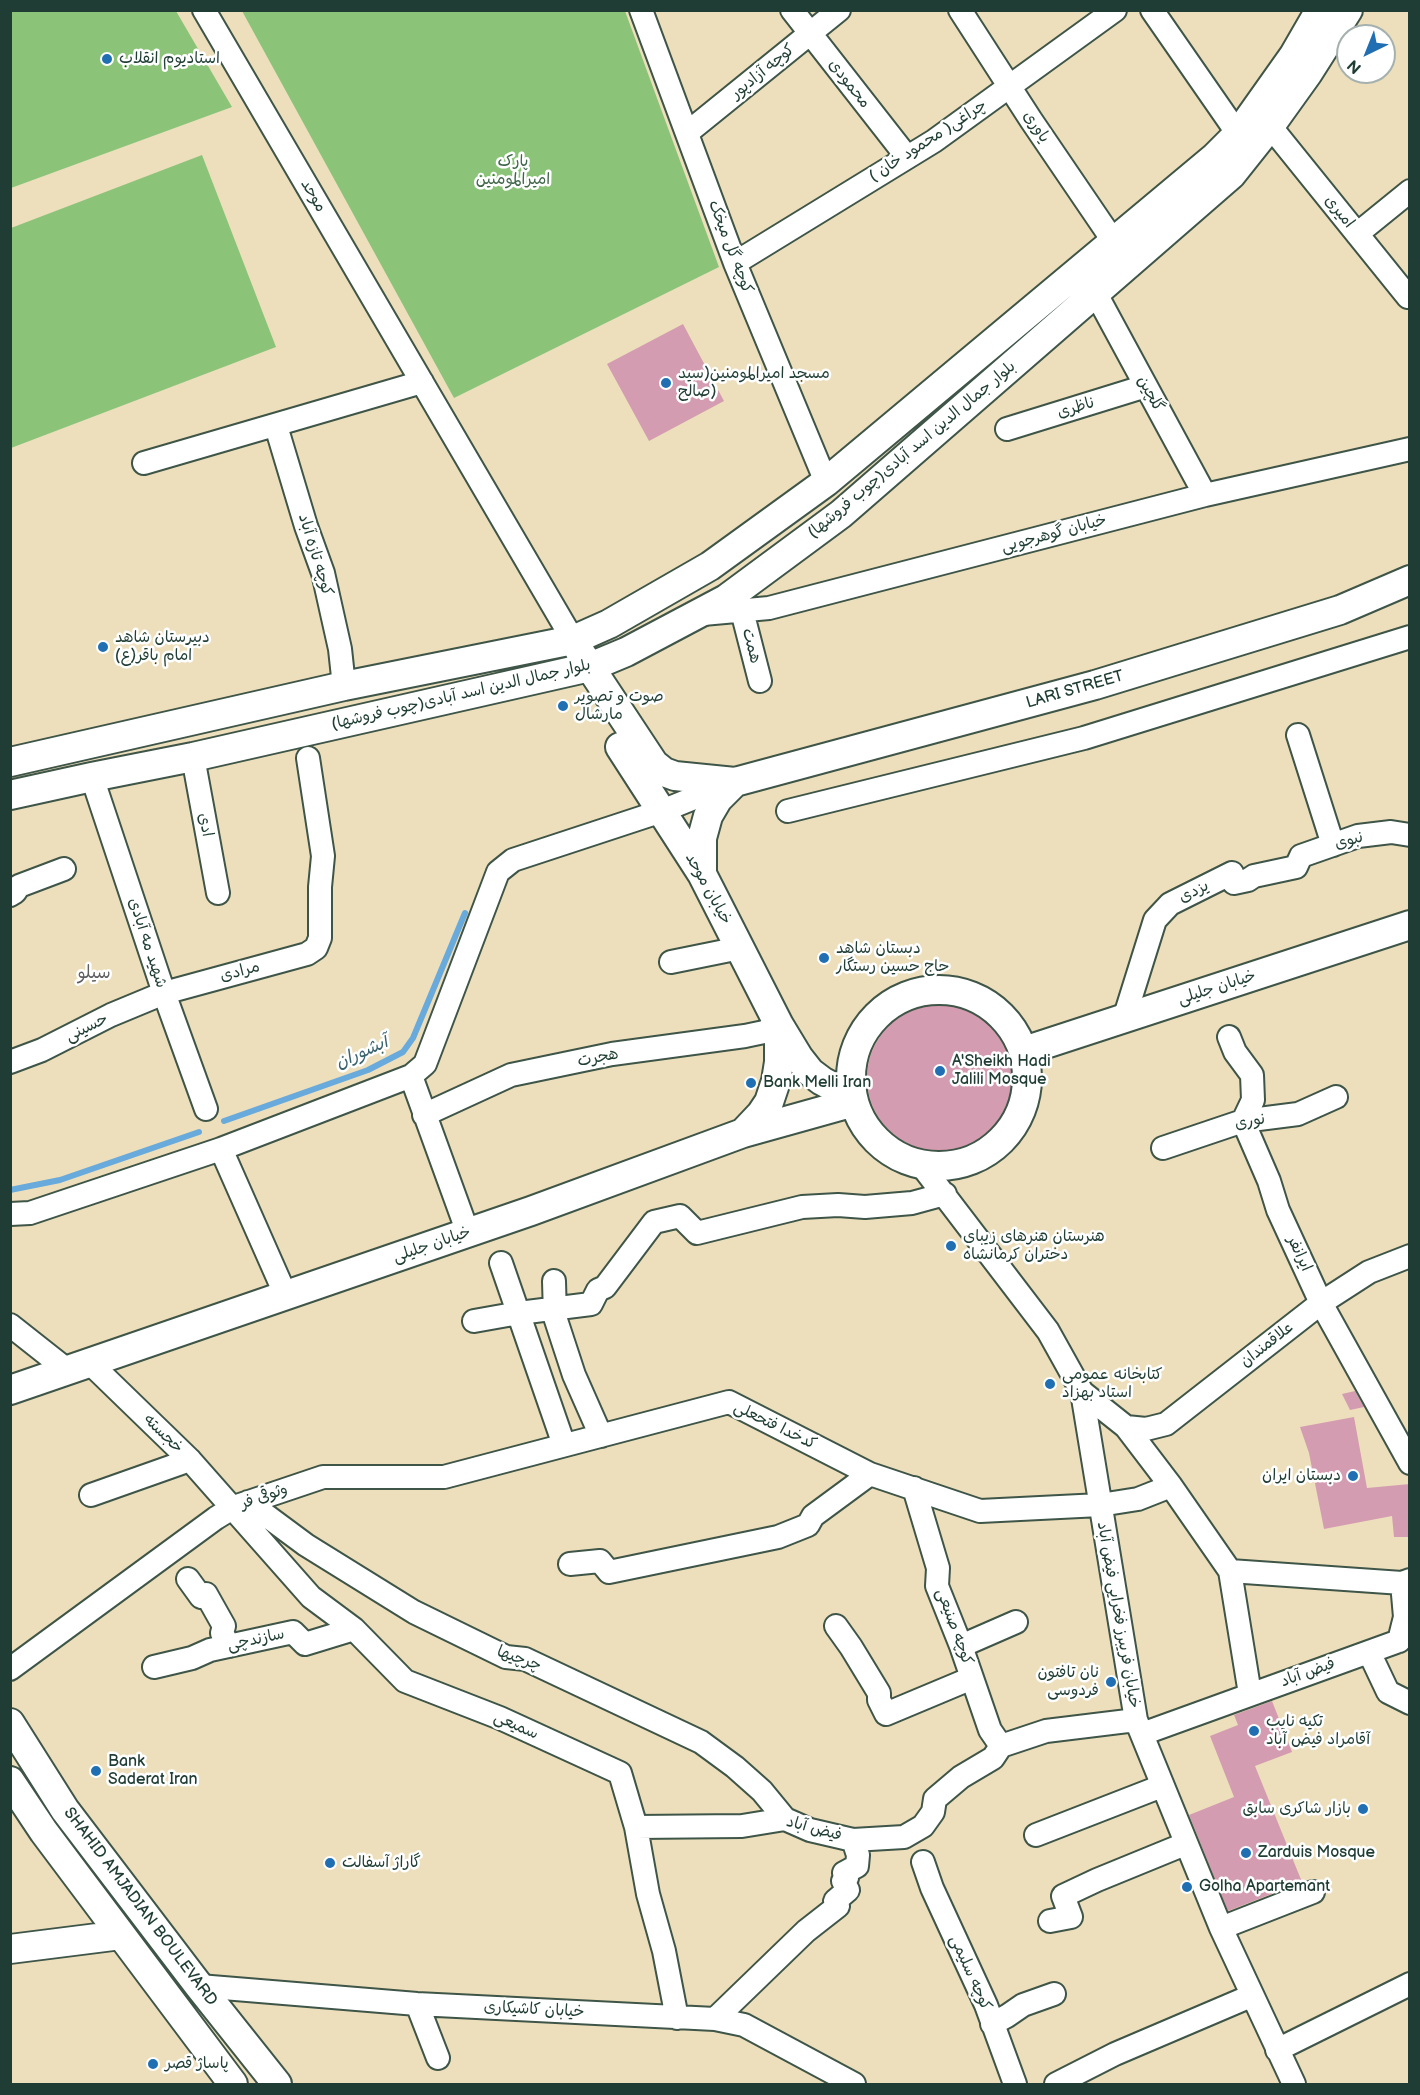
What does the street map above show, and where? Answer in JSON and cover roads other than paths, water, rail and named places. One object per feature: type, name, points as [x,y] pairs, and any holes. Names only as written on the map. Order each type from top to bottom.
[{"type":"main road","name":"بلوار جمال الدین اسد آبادی(چوب فروشها)","points":[[10,762],[344,686],[564,641],[609,624],[710,566],[826,482],[1215,157],[1238,134],[1294,55],[1320,10]]},
{"type":"main road","name":"بلوار جمال الدین اسد آبادی(چوب فروشها)","points":[[10,795],[193,757],[579,669],[626,652],[726,599],[841,514],[1224,182],[1257,145],[1308,73],[1348,10]]},
{"type":"main road","name":"LARI STREET","points":[[735,782],[1106,682],[1341,610],[1410,580]]},
{"type":"main road","points":[[564,641],[579,669],[654,764],[675,777],[735,782]]},
{"type":"main road","name":"خیابان موحد","points":[[579,669],[662,811],[702,874],[779,1025],[810,1072],[853,1100]]},
{"type":"main road","points":[[702,874],[702,838],[708,816],[718,799],[735,782]]},
{"type":"main road","name":"خیابان جلیلی","points":[[1024,1051],[1410,924]]},
{"type":"main road","points":[[946,989],[972,996],[995,1009],[1013,1028],[1024,1051],[1029,1077],[1025,1103],[1014,1127],[997,1147],[974,1161],[949,1167],[922,1166],[898,1157],[877,1142],[862,1121],[853,1100],[852,1063],[860,1038],[882,1011],[896,1001],[920,991],[946,989]]},
{"type":"main road","points":[[743,1133],[769,1102],[776,1081],[779,1025]]},
{"type":"main road","name":"خیابان جلیلی","points":[[10,1389],[468,1233],[743,1133],[853,1100]]},
{"type":"main road","name":"SHAHID AMJADIAN BOULEVARD","points":[[10,1723],[65,1810],[277,2085]]},
{"type":"main road","name":"SHAHID AMJADIAN BOULEVARD","points":[[10,1781],[44,1832],[233,2085]]},
{"type":"main road","points":[[10,1949],[121,1935]]},
{"type":"street","name":"موحد","points":[[204,10],[422,382],[564,641]]},
{"type":"street","name":"کوچه گل میخک","points":[[641,10],[735,262],[826,482]]},
{"type":"street","name":"محمودی","points":[[792,10],[907,157]]},
{"type":"street","name":"کوچه آزادپور","points":[[687,133],[838,10]]},
{"type":"street","name":"یاوری","points":[[960,10],[1030,120],[1114,242]]},
{"type":"street","name":"چراغی( محمود خان )","points":[[735,262],[934,141],[1115,10]]},
{"type":"street","points":[[1152,10],[1238,134]]},
{"type":"street","name":"امیری","points":[[1270,126],[1408,297]]},
{"type":"street","points":[[1357,234],[1410,191]]},
{"type":"street","name":"گلچین","points":[[1095,292],[1205,495]]},
{"type":"street","points":[[144,463],[422,382]]},
{"type":"street","name":"ناظری","points":[[1007,429],[1146,386]]},
{"type":"street","name":"کوچه تازه آباد","points":[[276,426],[306,526],[323,573],[340,649],[344,686]]},
{"type":"street","name":"خیابان گوهرجویی","points":[[699,614],[769,608],[1205,495],[1410,450]]},
{"type":"street","name":"همت","points":[[742,611],[760,681]]},
{"type":"street","points":[[788,811],[1084,738],[1410,637]]},
{"type":"street","points":[[1298,735],[1333,845]]},
{"type":"street","name":"ادی","points":[[193,757],[218,893]]},
{"type":"street","name":"مرادی","points":[[164,993],[307,954],[316,948],[320,938],[320,887],[323,856],[308,758]]},
{"type":"street","name":"شهید مه آبادی","points":[[92,777],[164,993],[206,1109]]},
{"type":"street","points":[[10,1214],[30,1213],[221,1149],[411,1076],[425,1064],[498,872],[513,860],[662,811],[735,782]]},
{"type":"street","name":"نبوی","points":[[1296,867],[1301,856],[1358,836],[1391,832],[1410,835]]},
{"type":"street","name":"یزدی","points":[[1124,1018],[1155,920],[1170,904],[1232,873],[1234,883],[1296,867]]},
{"type":"street","points":[[10,895],[19,886],[64,869]]},
{"type":"street","points":[[671,962],[740,948]]},
{"type":"street","name":"حسینی","points":[[10,1062],[42,1050],[164,993]]},
{"type":"street","name":"هجرت","points":[[424,1115],[512,1075],[612,1054],[745,1036],[764,1032],[779,1025]]},
{"type":"street","points":[[1229,1037],[1235,1052],[1252,1076],[1253,1100],[1243,1121]]},
{"type":"street","points":[[411,1076],[468,1233]]},
{"type":"street","name":"نوری","points":[[1163,1148],[1243,1121],[1298,1114],[1336,1097]]},
{"type":"street","name":"ایرانفر","points":[[1243,1121],[1269,1181],[1278,1210],[1321,1303],[1410,1463]]},
{"type":"street","points":[[221,1149],[285,1296]]},
{"type":"street","name":"خیابان فریبرز فخرایی فیض آباد","points":[[922,1166],[1048,1331],[1082,1392],[1139,1727],[1221,1928],[1294,2085]]},
{"type":"street","points":[[474,1321],[591,1304],[598,1290],[605,1287],[650,1213],[680,1216],[697,1233],[802,1207],[838,1205],[865,1207],[912,1203],[945,1194]]},
{"type":"street","name":"علاقمندان","points":[[1126,1427],[1146,1429],[1166,1424],[1321,1303],[1369,1272],[1410,1256]]},
{"type":"street","points":[[501,1263],[564,1445]]},
{"type":"street","points":[[554,1281],[555,1317],[574,1375],[601,1436]]},
{"type":"street","name":"خجسته","points":[[10,1325],[79,1366],[241,1505]]},
{"type":"street","points":[[1082,1392],[1126,1427],[1171,1486],[1230,1571],[1250,1694]]},
{"type":"street","name":"کدخدا فتحعلی","points":[[564,1445],[729,1402],[870,1474],[980,1511],[1100,1505],[1138,1498],[1171,1486]]},
{"type":"street","name":"وثوقی فر","points":[[10,1669],[216,1518],[241,1505],[323,1477],[444,1477],[564,1445]]},
{"type":"street","points":[[91,1495],[190,1460]]},
{"type":"street","points":[[570,1564],[600,1562],[609,1572],[778,1537],[808,1525],[813,1516],[870,1474]]},
{"type":"street","name":"کوچه صنیعی","points":[[914,1488],[938,1568],[937,1586],[995,1738]]},
{"type":"street","name":"سمیعی","points":[[241,1505],[310,1597],[354,1629],[405,1682],[500,1718],[620,1773],[636,1827],[648,1894],[664,1951],[677,2018]]},
{"type":"street","name":"چرچیها","points":[[241,1505],[414,1612],[506,1656],[525,1659],[701,1742],[735,1767],[762,1791],[785,1819]]},
{"type":"street","points":[[1230,1571],[1406,1581],[1407,1618],[1404,1643]]},
{"type":"street","points":[[194,1594],[206,1594],[224,1626],[222,1633],[230,1646]]},
{"type":"street","points":[[961,1646],[1016,1622]]},
{"type":"street","points":[[836,1626],[879,1693],[879,1700],[886,1714],[972,1678]]},
{"type":"street","name":"سازندچی","points":[[154,1667],[230,1646],[293,1632],[305,1644],[354,1629]]},
{"type":"street","name":"فیض آباد","points":[[636,1827],[742,1826],[785,1819],[810,1830],[853,1840],[904,1837],[923,1826],[933,1812],[935,1799],[961,1778],[993,1758],[995,1738],[1046,1731],[1139,1727],[1216,1706],[1369,1652],[1404,1643]]},
{"type":"street","points":[[1369,1652],[1388,1692],[1410,1703]]},
{"type":"street","points":[[1036,1835],[1162,1786]]},
{"type":"street","points":[[715,2019],[806,1931],[838,1906],[835,1901],[848,1890],[843,1881],[847,1878],[844,1873],[857,1866],[858,1856],[853,1840]]},
{"type":"street","points":[[1050,1922],[1071,1917],[1063,1896],[1185,1844]]},
{"type":"street","name":"کوچه سلیمی","points":[[922,1862],[992,2024],[1015,2085]]},
{"type":"street","points":[[1221,1928],[1313,1892]]},
{"type":"street","points":[[1277,2050],[1410,1984]]},
{"type":"street","name":"خیابان کاشیکاری","points":[[199,1986],[417,2004],[715,2019],[744,2025],[854,2085]]},
{"type":"street","points":[[992,2024],[1023,2006],[1054,1994]]},
{"type":"street","points":[[1056,2085],[1115,2054],[1251,1996]]},
{"type":"street","points":[[417,2004],[438,2058]]},
{"type":"waterway","name":"آبشوران","points":[[224,1121],[368,1070],[403,1052],[413,1038],[465,913]]},
{"type":"waterway","name":"آبشوران","points":[[10,1190],[60,1180],[199,1132]]},
{"type":"place","name":"استادیوم انقلاب","points":[[107,59]]},
{"type":"place","name":"مسجد امیرالمومنین(سید صالح)","points":[[666,383]]},
{"type":"place","name":"دبیرستان شاهد امام باقر(ع)","points":[[103,647]]},
{"type":"place","name":"صوت و تصویر مارشال","points":[[563,706]]},
{"type":"place","name":"دبستان شاهد حاج حسین رستگار","points":[[824,958]]},
{"type":"place","name":"A'Sheikh Hadi Jalili Mosque","points":[[940,1071]]},
{"type":"place","name":"Bank Melli Iran","points":[[751,1083]]},
{"type":"place","name":"هنرستان هنرهای زیبای دختران کرمانشاه","points":[[951,1246]]},
{"type":"place","name":"کتابخانه عمومی استاد بهزاد","points":[[1050,1384]]},
{"type":"place","name":"دبستان ایران","points":[[1353,1476]]},
{"type":"place","name":"نان تافتون فردوسی","points":[[1111,1682]]},
{"type":"place","name":"تکیه نایب آقامراد فیض آباد","points":[[1254,1731]]},
{"type":"place","name":"Bank Saderat Iran","points":[[96,1771]]},
{"type":"place","name":"بازار شاکری سابق","points":[[1363,1809]]},
{"type":"place","name":"Zarduis Mosque","points":[[1246,1853]]},
{"type":"place","name":"گاراژ آسفالت","points":[[330,1863]]},
{"type":"place","name":"Golha Apartemant","points":[[1187,1887]]},
{"type":"place","name":"پاساژ قصر","points":[[153,2064]]},
{"type":"district","name":"سیلو","points":[[94,973]]},
{"type":"park label","name":"پارک امیرالمومنین","points":[[513,171]]}]
